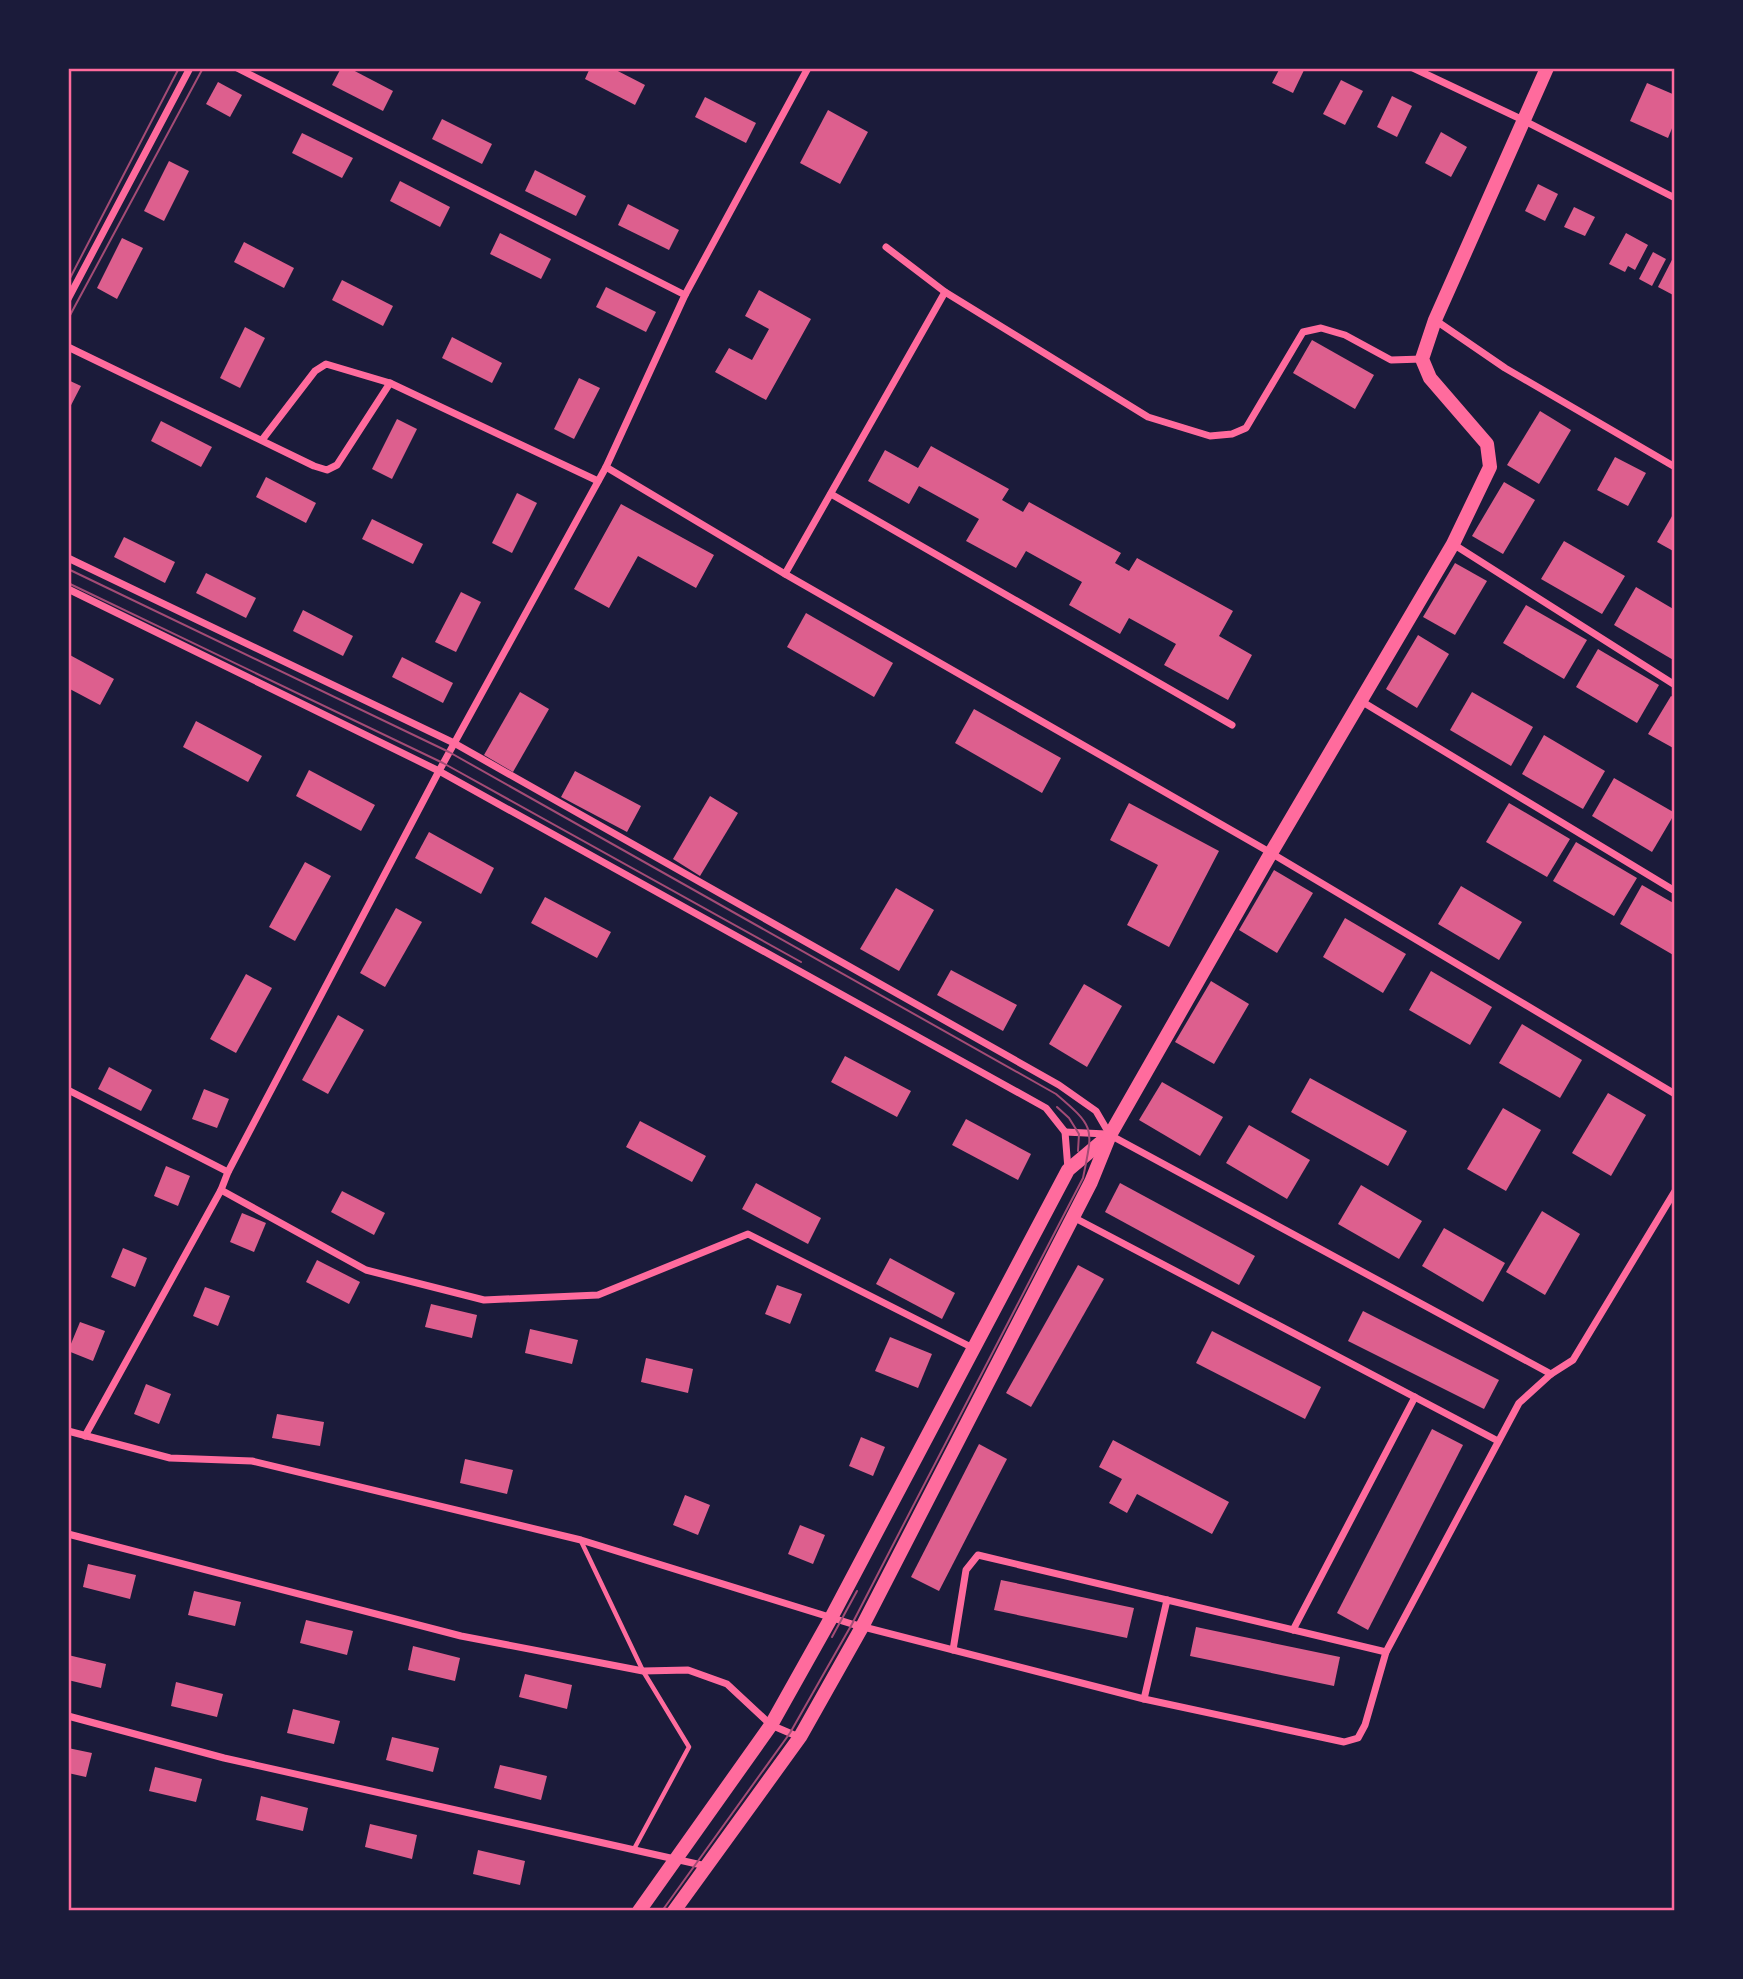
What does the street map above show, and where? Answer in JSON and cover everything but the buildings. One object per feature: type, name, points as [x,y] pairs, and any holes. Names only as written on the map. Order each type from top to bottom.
[{"type":"main road","points":[[674,1911],[800,1737],[862,1627],[1091,1182],[1110,1135],[1271,853],[1453,544],[1490,467],[1487,444],[1430,378],[1422,359],[1435,320],[1546,68]]},
{"type":"main road","points":[[639,1911],[771,1725],[831,1618],[1068,1170],[1110,1135]]},
{"type":"street","points":[[68,299],[190,68]]},
{"type":"street","points":[[237,68],[685,295]]},
{"type":"street","points":[[85,1436],[221,1189],[454,743],[606,467],[685,295],[808,68]]},
{"type":"street","points":[[1413,68],[1675,198]]},
{"type":"street","points":[[886,247],[945,292],[1148,418],[1210,436],[1232,435],[1246,428],[1303,332],[1321,328],[1345,335],[1391,360],[1422,359]]},
{"type":"street","points":[[785,574],[945,292]]},
{"type":"street","points":[[1435,320],[1505,368],[1675,467]]},
{"type":"street","points":[[68,347],[327,470],[337,465],[390,383]]},
{"type":"street","points":[[262,440],[315,371],[326,364],[390,383],[598,481]]},
{"type":"street","points":[[606,467],[785,574],[1271,853],[1675,1094]]},
{"type":"street","points":[[831,494],[1232,726]]},
{"type":"street","points":[[1453,544],[1675,685]]},
{"type":"street","points":[[68,558],[454,743],[1059,1085],[1096,1111],[1110,1135]]},
{"type":"street","points":[[68,589],[439,771],[1046,1108],[1065,1132],[1068,1170]]},
{"type":"street","points":[[1360,701],[1675,891]]},
{"type":"street","points":[[68,1090],[228,1172]]},
{"type":"street","points":[[1065,1132],[1110,1135],[1551,1374]]},
{"type":"street","points":[[221,1189],[366,1270],[484,1300],[598,1295],[748,1234],[974,1348]]},
{"type":"street","points":[[68,1431],[170,1458],[253,1461],[581,1540],[862,1627],[1144,1699],[1344,1742],[1358,1738],[1365,1725],[1386,1652],[1519,1402],[1551,1374],[1573,1360],[1675,1191]]},
{"type":"street","points":[[1073,1217],[1498,1441]]},
{"type":"street","points":[[1293,1630],[1415,1397]]},
{"type":"street","points":[[68,1534],[461,1636],[643,1671],[688,1670],[727,1684],[771,1725],[800,1737]]},
{"type":"street","points":[[953,1650],[967,1570],[978,1555],[1386,1652]]},
{"type":"street","points":[[1144,1699],[1167,1600]]},
{"type":"street","points":[[68,1716],[224,1758],[706,1867]]},
{"type":"lane","points":[[581,1540],[643,1671],[689,1746],[634,1849]]},
{"type":"tram line","points":[[68,282],[179,68]]},
{"type":"tram line","points":[[68,319],[203,68]]},
{"type":"tram line","points":[[68,569],[449,752],[1056,1094],[1085,1122],[1089,1149],[1083,1178],[852,1624],[790,1733],[662,1911]]},
{"type":"tram line","points":[[68,583],[443,763],[801,962]]},
{"type":"tram line","points":[[1057,1107],[1069,1118],[1079,1134],[1078,1151]]},
{"type":"tram line","points":[[832,1637],[857,1591]]}]
